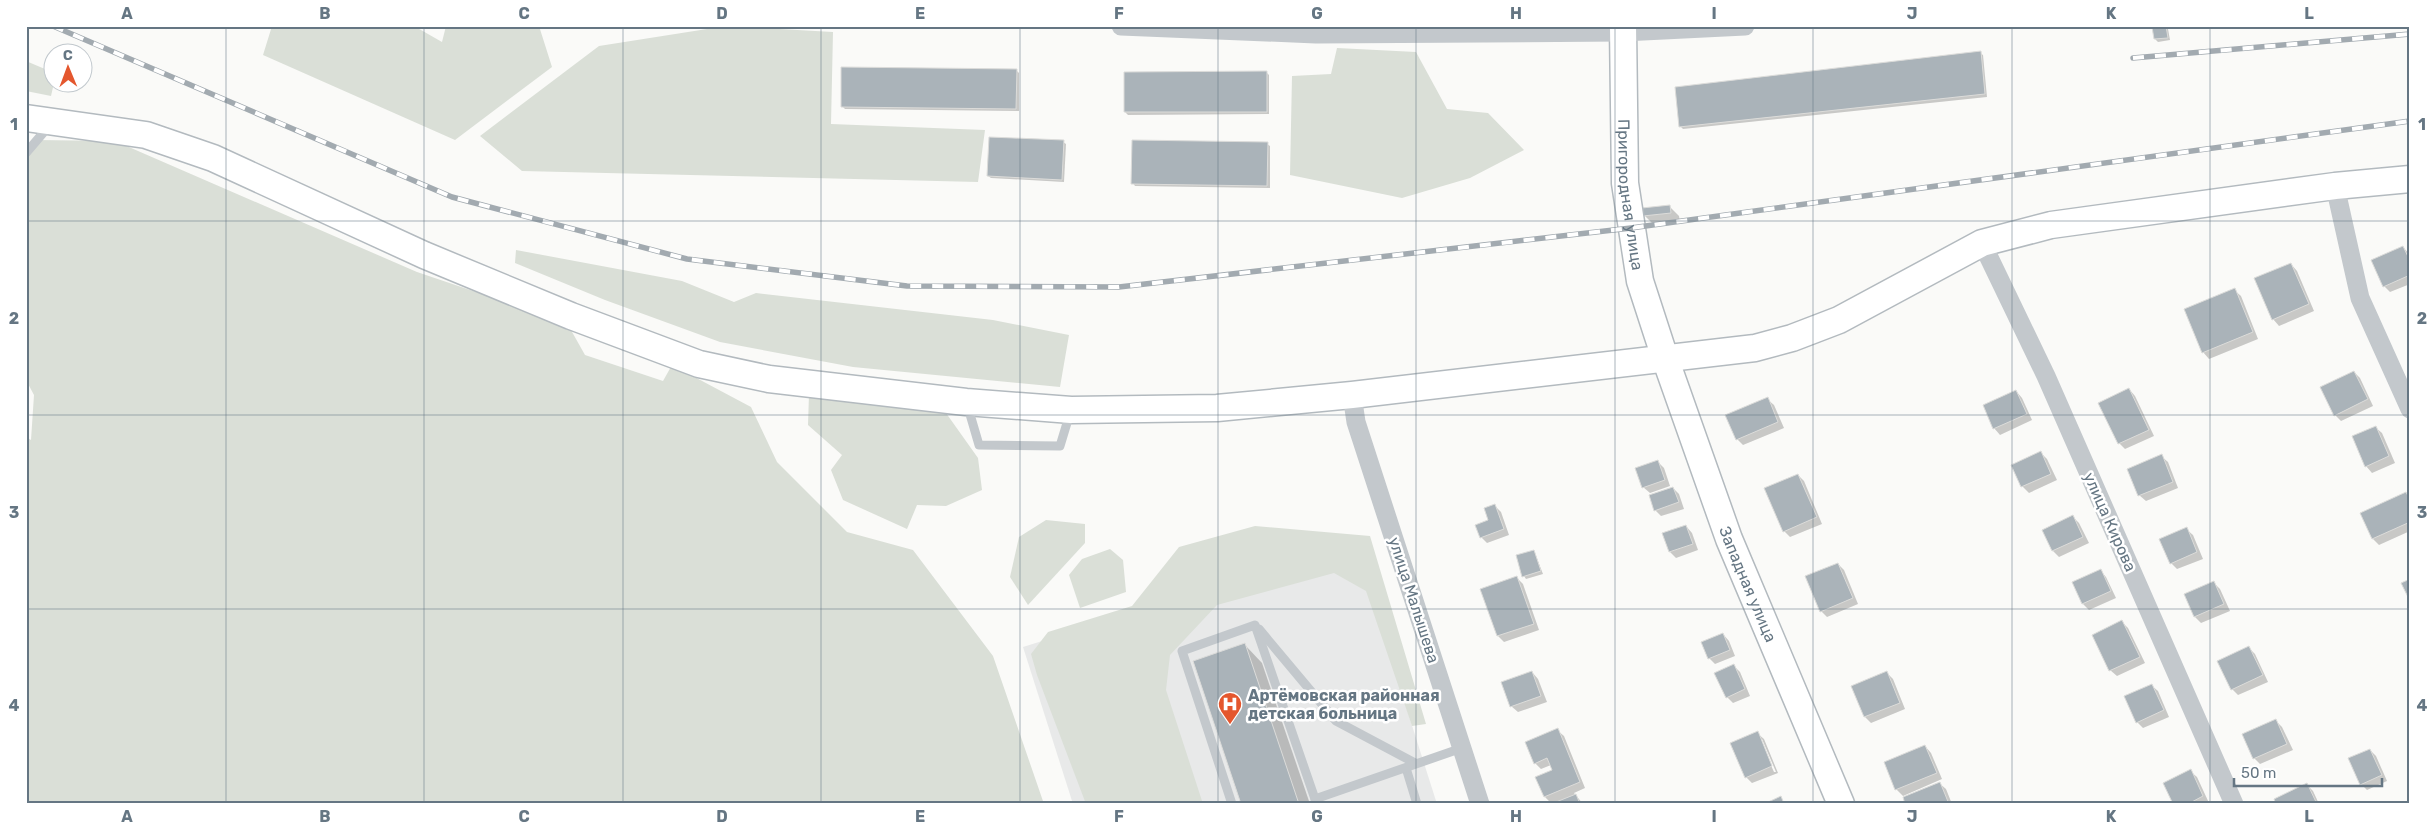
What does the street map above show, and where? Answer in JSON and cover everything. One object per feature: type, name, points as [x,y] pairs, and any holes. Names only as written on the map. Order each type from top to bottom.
[{"type":"main road","name":"Пригородная улица","points":[[1623,29],[1625,183],[1640,281],[1664,358]]},
{"type":"main road","points":[[26,118],[146,135],[213,158],[424,255],[571,316],[699,364],[769,379],[966,402],[1071,410],[1217,408],[1352,395],[1755,348],[1800,335],[1839,320],[1982,242],[2051,225],[2335,186],[2410,179]]},
{"type":"main road","name":"Западная улица","points":[[1664,358],[1729,539],[1841,804]]},
{"type":"street","points":[[1121,26],[1316,30],[1623,29],[1745,26]]},
{"type":"street","points":[[2335,186],[2360,298],[2410,409]]},
{"type":"street","name":"улица Кирова","points":[[1982,242],[2046,376],[2234,804]]},
{"type":"street","name":"улица Малышева","points":[[1352,395],[1356,422],[1480,804]]},
{"type":"lane","points":[[26,153],[53,122]]},
{"type":"lane","points":[[966,402],[979,445],[1060,446],[1071,410]]},
{"type":"lane","points":[[1255,625],[1316,802],[1415,763],[1462,748]]},
{"type":"lane","points":[[1255,625],[1336,721],[1415,763]]},
{"type":"lane","points":[[1232,804],[1182,651],[1255,625]]},
{"type":"lane","points":[[1406,768],[1417,804]]},
{"type":"shaded area","points":[[272,26],[414,26],[442,42],[446,26],[539,26],[552,67],[455,140],[263,55]]},
{"type":"shaded area","points":[[726,26],[833,32],[831,124],[985,130],[978,182],[522,171],[480,136],[599,46]]},
{"type":"shaded area","points":[[1337,48],[1416,52],[1447,109],[1488,113],[1524,150],[1470,178],[1402,198],[1290,175],[1292,76],[1331,74]]},
{"type":"shaded area","points":[[26,61],[42,68],[42,92],[52,92],[51,96],[26,91]]},
{"type":"shaded area","points":[[36,140],[115,141],[417,272],[567,323],[585,355],[663,381],[672,365],[751,407],[777,462],[847,532],[913,550],[993,656],[1044,804],[26,804],[26,437],[31,440],[34,395],[26,380],[26,152]]},
{"type":"shaded area","points":[[516,250],[682,281],[734,302],[756,293],[993,320],[1069,335],[1060,387],[853,367],[720,342],[605,300],[515,263]]},
{"type":"shaded area","points":[[809,394],[946,413],[978,458],[982,490],[946,506],[917,505],[907,529],[843,500],[831,470],[842,455],[808,425]]},
{"type":"shaded area","points":[[1046,520],[1085,524],[1085,543],[1028,605],[1010,577],[1019,537]]},
{"type":"shaded area","points":[[1255,526],[1370,536],[1426,724],[1412,726],[1366,591],[1334,573],[1217,605],[1170,655],[1166,690],[1203,804],[1086,804],[1037,675],[1031,654],[1048,632],[1132,606],[1179,547]]},
{"type":"shaded area","name":"Артёмовская районная детская больница","points":[[1354,543],[1437,804],[1073,804],[1023,647]]},
{"type":"shaded area","points":[[1110,549],[1123,560],[1126,592],[1080,608],[1069,575],[1082,559]]},
{"type":"building","points":[[2166,26],[2168,38],[2154,39],[2152,27]]},
{"type":"building","points":[[1981,51],[1985,94],[1679,127],[1675,87]]},
{"type":"building","points":[[841,67],[1017,69],[1016,109],[841,107]]},
{"type":"building","points":[[1267,71],[1267,112],[1124,112],[1124,72]]},
{"type":"building","points":[[989,137],[1064,140],[1062,180],[987,176]]},
{"type":"building","points":[[1132,140],[1268,142],[1267,186],[1131,184]]},
{"type":"building","points":[[1670,205],[1671,213],[1643,216],[1642,208]]},
{"type":"building","points":[[2403,246],[2410,261],[2410,275],[2383,287],[2371,260]]},
{"type":"building","points":[[2291,263],[2309,304],[2272,320],[2254,278]]},
{"type":"building","points":[[2235,288],[2253,332],[2202,353],[2184,309]]},
{"type":"building","points":[[2354,371],[2368,399],[2334,416],[2320,387]]},
{"type":"building","points":[[2129,388],[2149,430],[2118,444],[2098,403]]},
{"type":"building","points":[[2016,390],[2027,414],[1993,429],[1983,405]]},
{"type":"building","points":[[1768,397],[1778,422],[1736,440],[1725,415]]},
{"type":"building","points":[[2376,426],[2389,456],[2365,467],[2352,436]]},
{"type":"building","points":[[2041,451],[2051,474],[2021,487],[2011,465]]},
{"type":"building","points":[[2162,454],[2173,482],[2138,496],[2127,469]]},
{"type":"building","points":[[1658,460],[1665,480],[1642,488],[1635,468]]},
{"type":"building","points":[[1798,474],[1817,517],[1783,532],[1764,488]]},
{"type":"building","points":[[1673,487],[1679,502],[1654,511],[1649,495]]},
{"type":"building","points":[[2406,492],[2410,500],[2410,522],[2372,539],[2360,513]]},
{"type":"building","points":[[1495,504],[1504,529],[1480,538],[1475,525],[1488,520],[1484,508]]},
{"type":"building","points":[[2073,515],[2083,537],[2052,551],[2042,530]]},
{"type":"building","points":[[1686,525],[1693,544],[1669,552],[1662,533]]},
{"type":"building","points":[[2187,527],[2197,552],[2170,564],[2159,539]]},
{"type":"building","points":[[1534,550],[1541,571],[1522,577],[1516,555]]},
{"type":"building","points":[[1838,563],[1853,598],[1820,612],[1805,576]]},
{"type":"building","points":[[2101,569],[2111,591],[2082,604],[2072,582]]},
{"type":"building","points":[[1517,576],[1534,624],[1497,636],[1480,589]]},
{"type":"building","points":[[2410,579],[2410,601],[2401,583]]},
{"type":"building","points":[[2214,581],[2224,604],[2194,617],[2184,594]]},
{"type":"building","points":[[2122,620],[2140,657],[2109,671],[2092,635]]},
{"type":"building","points":[[1723,633],[1730,650],[1708,659],[1701,642]]},
{"type":"building","points":[[1245,643],[1299,804],[1241,804],[1193,661]]},
{"type":"building","points":[[2249,646],[2263,675],[2231,690],[2217,661]]},
{"type":"building","points":[[1734,664],[1745,689],[1726,698],[1714,673]]},
{"type":"building","points":[[1532,671],[1541,696],[1510,707],[1501,682]]},
{"type":"building","points":[[1887,671],[1900,703],[1864,717],[1851,686]]},
{"type":"building","points":[[2152,684],[2164,710],[2136,723],[2124,696]]},
{"type":"building","points":[[2276,719],[2287,744],[2253,759],[2242,734]]},
{"type":"building","points":[[1558,728],[1580,782],[1544,797],[1535,777],[1552,770],[1547,758],[1534,764],[1525,742]]},
{"type":"building","points":[[1758,731],[1772,766],[1745,778],[1730,743]]},
{"type":"building","points":[[1925,745],[1937,773],[1895,790],[1884,762]]},
{"type":"building","points":[[2370,749],[2382,775],[2360,785],[2348,758]]},
{"type":"building","points":[[2191,769],[2203,796],[2188,804],[2173,804],[2163,783]]},
{"type":"building","points":[[1940,782],[1949,804],[1905,804],[1903,797]]},
{"type":"building","points":[[2307,783],[2317,804],[2276,804],[2274,799]]},
{"type":"building","points":[[1576,794],[1580,804],[1551,804]]},
{"type":"building","points":[[1781,796],[1784,804],[1764,804]]},
{"type":"railway","points":[[53,26],[452,197],[687,259],[907,286],[1119,287],[1631,228],[2410,121]]},
{"type":"railway","points":[[2133,58],[2410,34]]},
{"type":"place","name":"Артёмовская районная детская больница","points":[[1230,725]]}]
